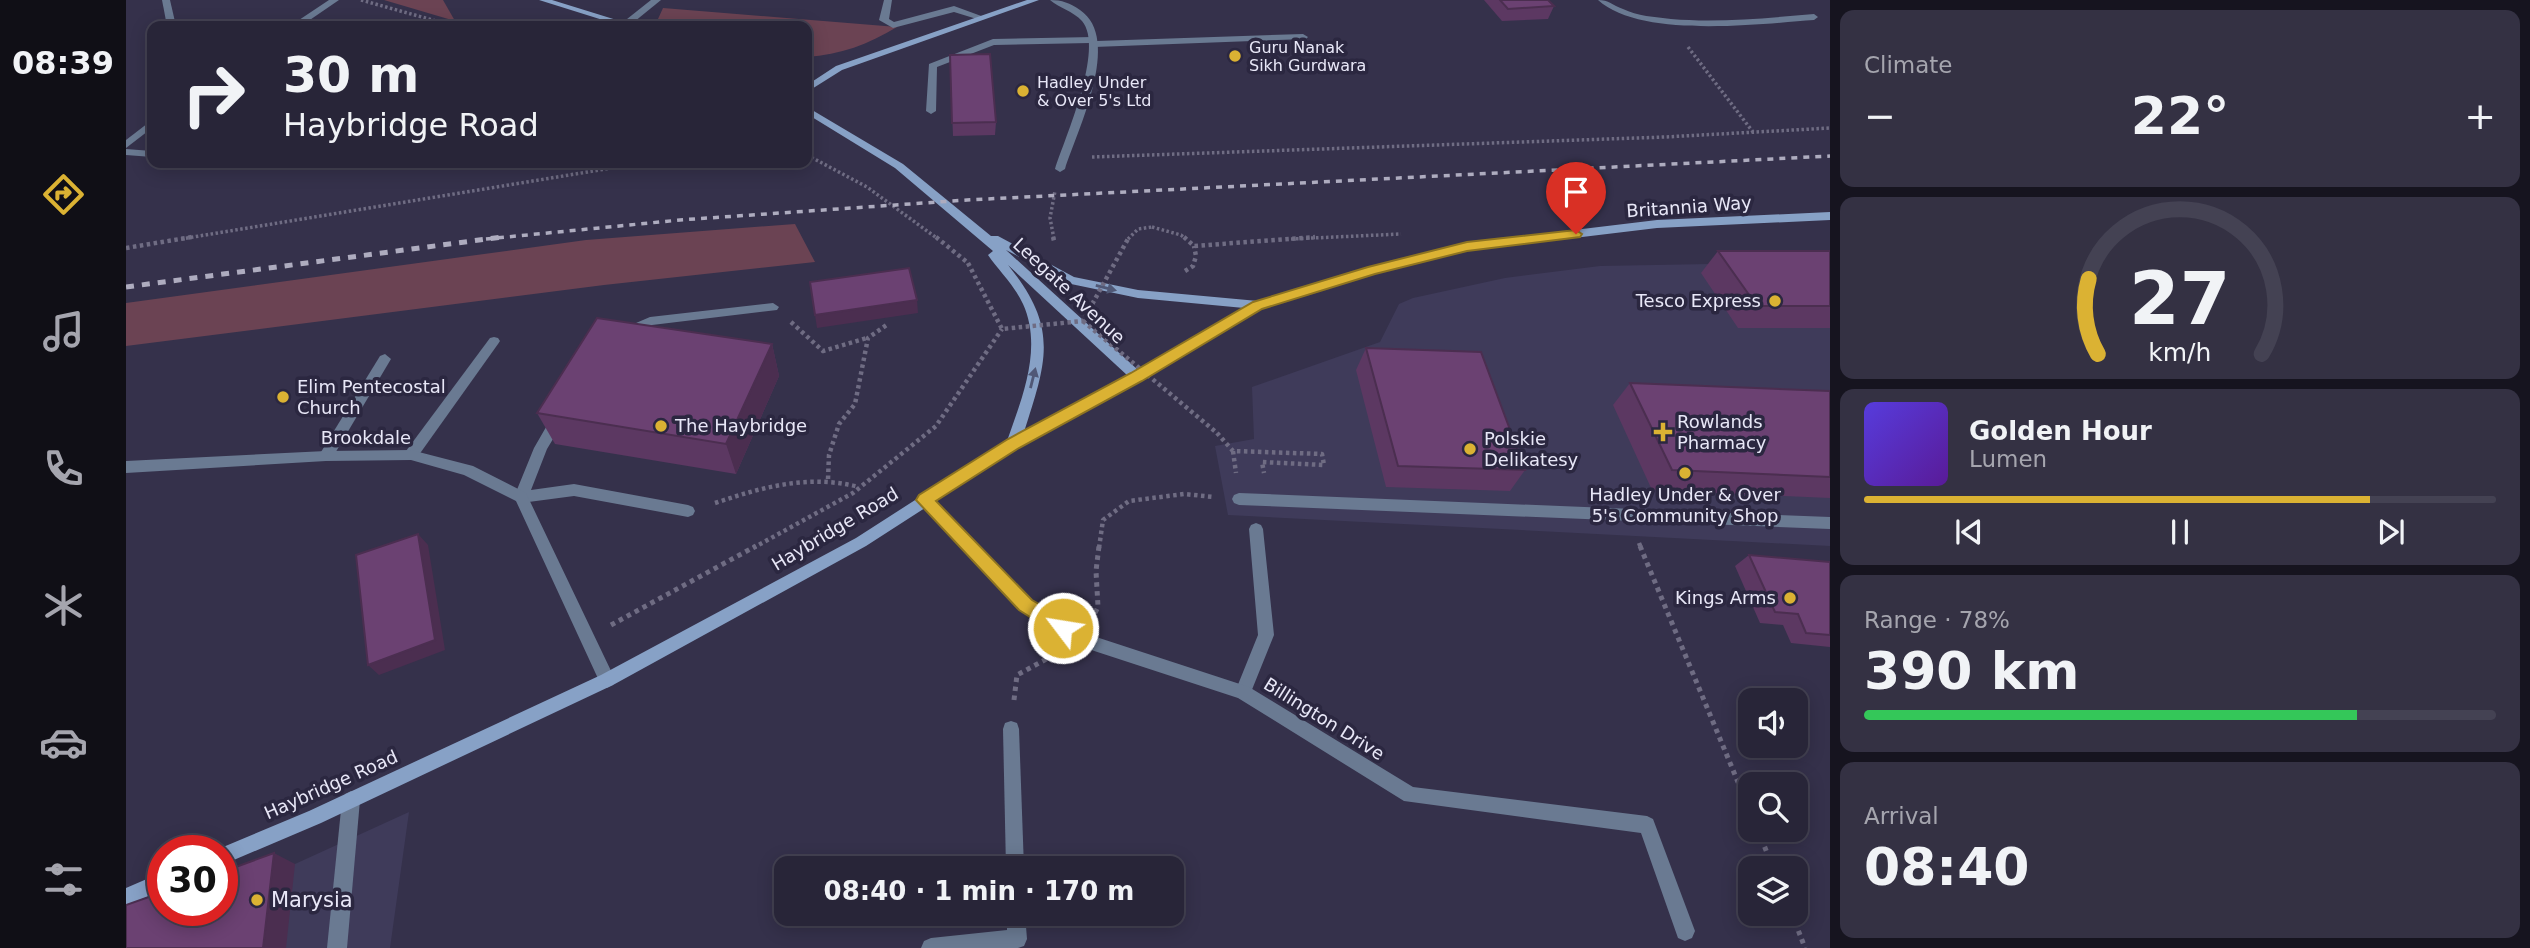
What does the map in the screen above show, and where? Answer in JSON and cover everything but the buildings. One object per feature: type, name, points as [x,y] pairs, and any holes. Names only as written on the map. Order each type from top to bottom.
[{"type":"street","points":[[166,0],[171,21]]},
{"type":"street","points":[[303,21],[335,0]]},
{"type":"street","points":[[544,0],[615,21]]},
{"type":"street","points":[[633,21],[657,0]]},
{"type":"street","points":[[888,0],[884,20],[893,25],[954,9],[980,17]]},
{"type":"street","points":[[812,86],[839,68],[1035,0]]},
{"type":"street","points":[[1054,0],[1088,21],[1093,42],[1087,92],[1060,169]]},
{"type":"street","points":[[1602,0],[1637,16],[1674,23],[1814,18]]},
{"type":"street","points":[[930,111],[932,66],[993,43],[1303,37]]},
{"type":"street","name":"Leegate Avenue","points":[[812,113],[899,166],[977,230],[1137,377]]},
{"type":"street","points":[[126,145],[147,127]]},
{"type":"street","points":[[126,152],[147,154]]},
{"type":"street","name":"Britannia Way","points":[[1467,247],[1657,224],[1830,216]]},
{"type":"street","name":"Leegate Avenue","points":[[977,230],[1070,280],[1138,294],[1258,305]]},
{"type":"street","name":"Leegate Avenue","points":[[977,230],[1030,304],[1039,347],[1035,377],[1013,444]]},
{"type":"street","name":"Haybridge Road","points":[[238,849],[351,800],[607,680],[861,542],[1013,444],[1137,377],[1258,305],[1372,270],[1467,247]]},
{"type":"street","points":[[613,338],[650,321],[773,307]]},
{"type":"street","points":[[411,455],[494,341]]},
{"type":"street","points":[[326,456],[385,359]]},
{"type":"street","points":[[568,402],[541,448],[521,497],[607,680]]},
{"type":"street","name":"Brookdale","points":[[126,467],[326,456],[411,455],[468,470],[521,497]]},
{"type":"street","points":[[521,497],[574,490],[688,511]]},
{"type":"street","points":[[1239,499],[1830,523]]},
{"type":"street","name":"Billington Drive","points":[[925,500],[1025,605],[1082,640],[1243,692],[1410,794],[1647,825],[1685,931]]},
{"type":"street","points":[[1243,692],[1266,635],[1256,529]]},
{"type":"street","points":[[1011,729],[1015,856]]},
{"type":"street","points":[[337,948],[351,800]]},
{"type":"street","points":[[126,897],[147,888]]},
{"type":"street","points":[[931,948],[1017,944],[1016,926]]},
{"type":"path","points":[[361,0],[436,21]]},
{"type":"path","points":[[1674,23],[1677,33],[1753,132]]},
{"type":"path","points":[[1063,158],[1830,128]]},
{"type":"path","points":[[812,158],[877,194],[914,219],[968,264],[1002,329]]},
{"type":"path","points":[[126,248],[612,168]]},
{"type":"path","points":[[1059,246],[1054,240],[1050,218],[1060,169]]},
{"type":"path","points":[[1083,321],[1130,236],[1138,229],[1152,227],[1181,235],[1194,246],[1196,256],[1193,267],[1180,274]]},
{"type":"path","points":[[1194,246],[1357,234],[1403,234]]},
{"type":"path","points":[[1110,269],[1120,272]]},
{"type":"path","points":[[773,307],[823,351],[868,338],[888,324]]},
{"type":"path","points":[[1002,329],[1083,321],[1217,433],[1233,451],[1235,469]]},
{"type":"path","points":[[588,638],[860,487],[936,426],[1002,329]]},
{"type":"path","points":[[828,480],[829,454],[839,424],[855,404],[868,338]]},
{"type":"path","points":[[1233,451],[1322,453],[1324,465],[1262,462],[1264,474],[1277,475]]},
{"type":"path","points":[[688,511],[779,483],[828,480],[860,487]]},
{"type":"path","points":[[1011,729],[1017,675],[1082,640],[1098,607],[1096,571],[1102,520],[1129,501],[1184,494],[1239,499]]},
{"type":"path","points":[[1627,515],[1738,782]]},
{"type":"path","points":[[1796,926],[1805,948]]},
{"type":"shaded area","points":[[384,0],[443,0],[455,21]]},
{"type":"shaded area","points":[[663,8],[897,27],[854,48],[812,56],[812,21],[658,19]]},
{"type":"shaded area","points":[[795,224],[815,262],[604,285],[126,346],[126,303],[586,240]]},
{"type":"shaded area","points":[[1830,262],[1830,546],[1228,515],[1215,446],[1254,439],[1252,387],[1380,342],[1399,304],[1413,298],[1505,278],[1600,266]]},
{"type":"shaded area","points":[[409,812],[390,948],[126,948],[126,923],[147,920],[147,926],[238,926],[238,884],[295,864]]},
{"type":"railway","points":[[490,239],[680,220],[967,200],[1830,156]]},
{"type":"railway","points":[[490,239],[502,237]]},
{"type":"railway","points":[[126,287],[490,239]]},
{"type":"place","name":"Guru Nanak Sikh Gurdwara","points":[[1235,56]]},
{"type":"place","name":"Hadley Under & Over 5's Ltd","points":[[1023,91]]},
{"type":"place","name":"Tesco Express","points":[[1775,301]]},
{"type":"place","name":"Elim Pentecostal Church","points":[[283,397]]},
{"type":"place","name":"The Haybridge","points":[[661,426]]},
{"type":"place","name":"Rowlands Pharmacy","points":[[1663,432]]},
{"type":"place","name":"Polskie Delikatesy","points":[[1470,449]]},
{"type":"place","name":"Hadley Under & Over 5's Community Shop","points":[[1685,473]]},
{"type":"place","name":"Kings Arms","points":[[1790,598]]},
{"type":"place","name":"Marysia","points":[[257,900]]},
{"type":"route","points":[[1063,628],[1025,605],[925,500],[1013,444],[1137,377],[1258,305],[1372,270],[1467,247],[1576,234]]}]
